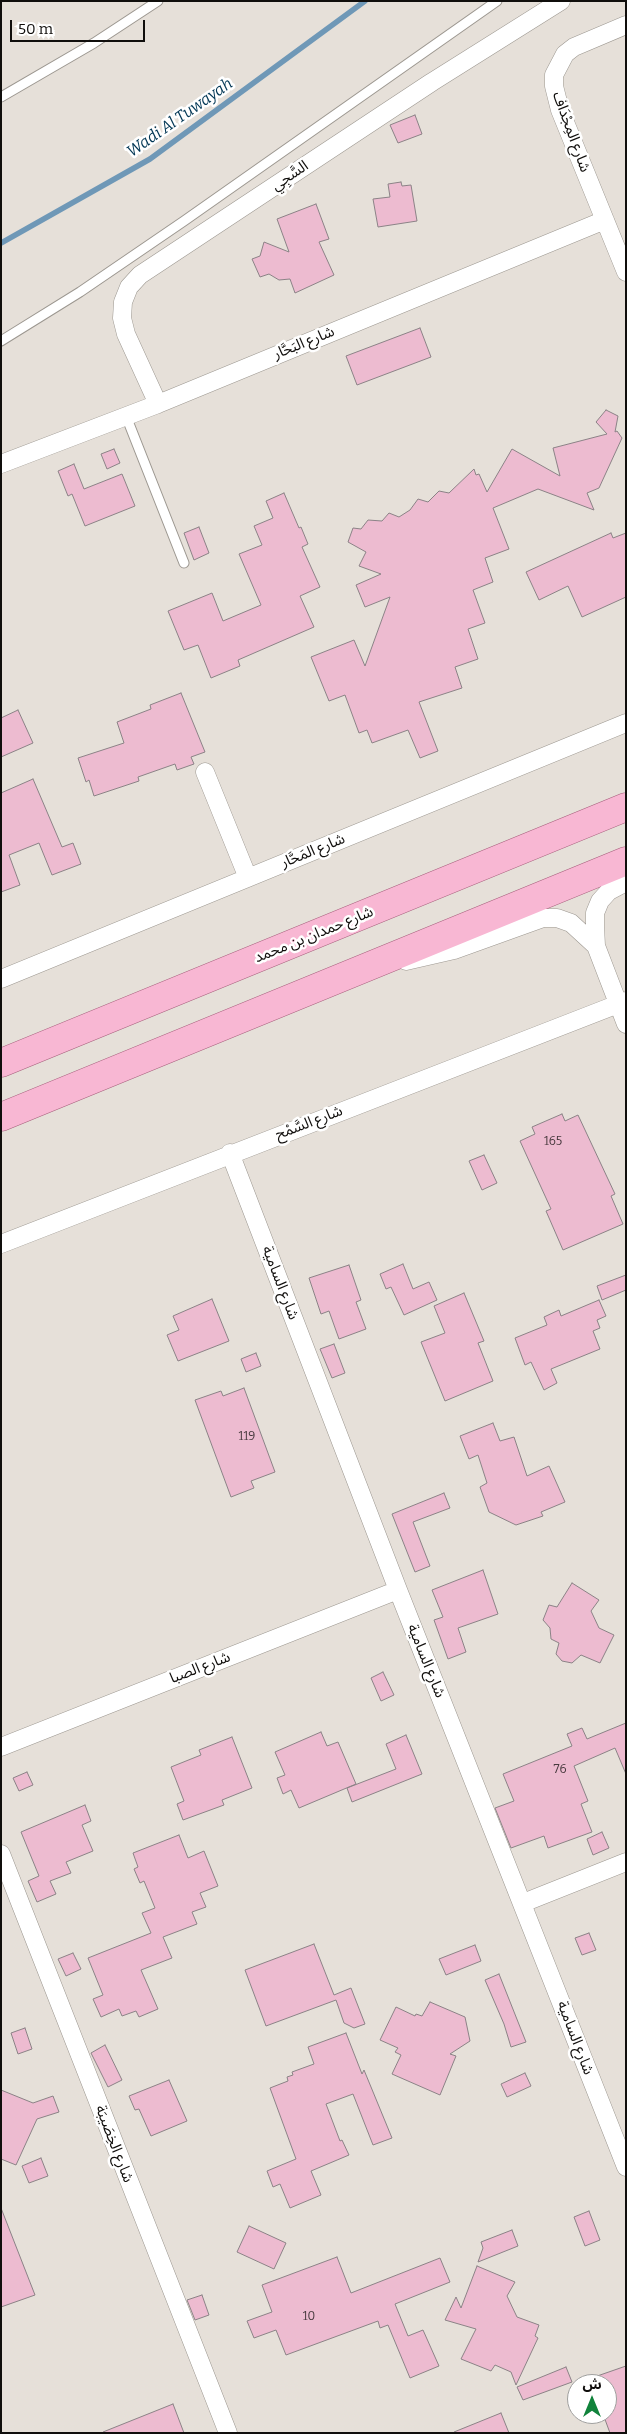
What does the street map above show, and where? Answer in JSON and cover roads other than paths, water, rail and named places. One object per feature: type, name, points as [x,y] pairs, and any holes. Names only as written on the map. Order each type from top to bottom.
[{"type":"main road","name":"شارع حمدان بن محمد","points":[[1,1063],[626,807]]},
{"type":"main road","points":[[1,1117],[626,860]]},
{"type":"street","name":"السَّجِي","points":[[158,404],[126,334],[122,318],[123,302],[129,287],[140,275],[432,82],[561,1]]},
{"type":"street","name":"شارع المِجْدَاف","points":[[626,26],[574,46],[562,59],[554,75],[554,86],[560,110],[626,272]]},
{"type":"street","name":"شارع البَحَّار","points":[[1,464],[158,404],[605,220]]},
{"type":"street","name":"شارع المَحَّار","points":[[1,979],[626,723]]},
{"type":"street","points":[[205,772],[248,878]]},
{"type":"street","points":[[626,882],[609,891],[600,901],[595,913],[596,946],[622,1002],[626,1024]]},
{"type":"street","points":[[366,967],[410,961],[454,950],[543,918],[557,918],[571,924],[596,946]]},
{"type":"street","name":"شارع السَّمْح","points":[[1,1244],[622,1002]]},
{"type":"street","name":"شارع السامية","points":[[230,1154],[398,1590],[626,2167]]},
{"type":"street","name":"شارع الصبا","points":[[1,1746],[398,1590]]},
{"type":"street","name":"شارع الخِصَيبَة","points":[[1,1854],[228,2433]]},
{"type":"street","points":[[522,1902],[626,1862]]},
{"type":"lane","points":[[1,97],[65,61],[158,1]]},
{"type":"lane","points":[[1,341],[80,292],[168,232],[497,1]]},
{"type":"lane","points":[[126,416],[184,564]]},
{"type":"waterway","name":"Wadi Al Tuwayah","points":[[1,243],[150,159],[365,1]]}]
